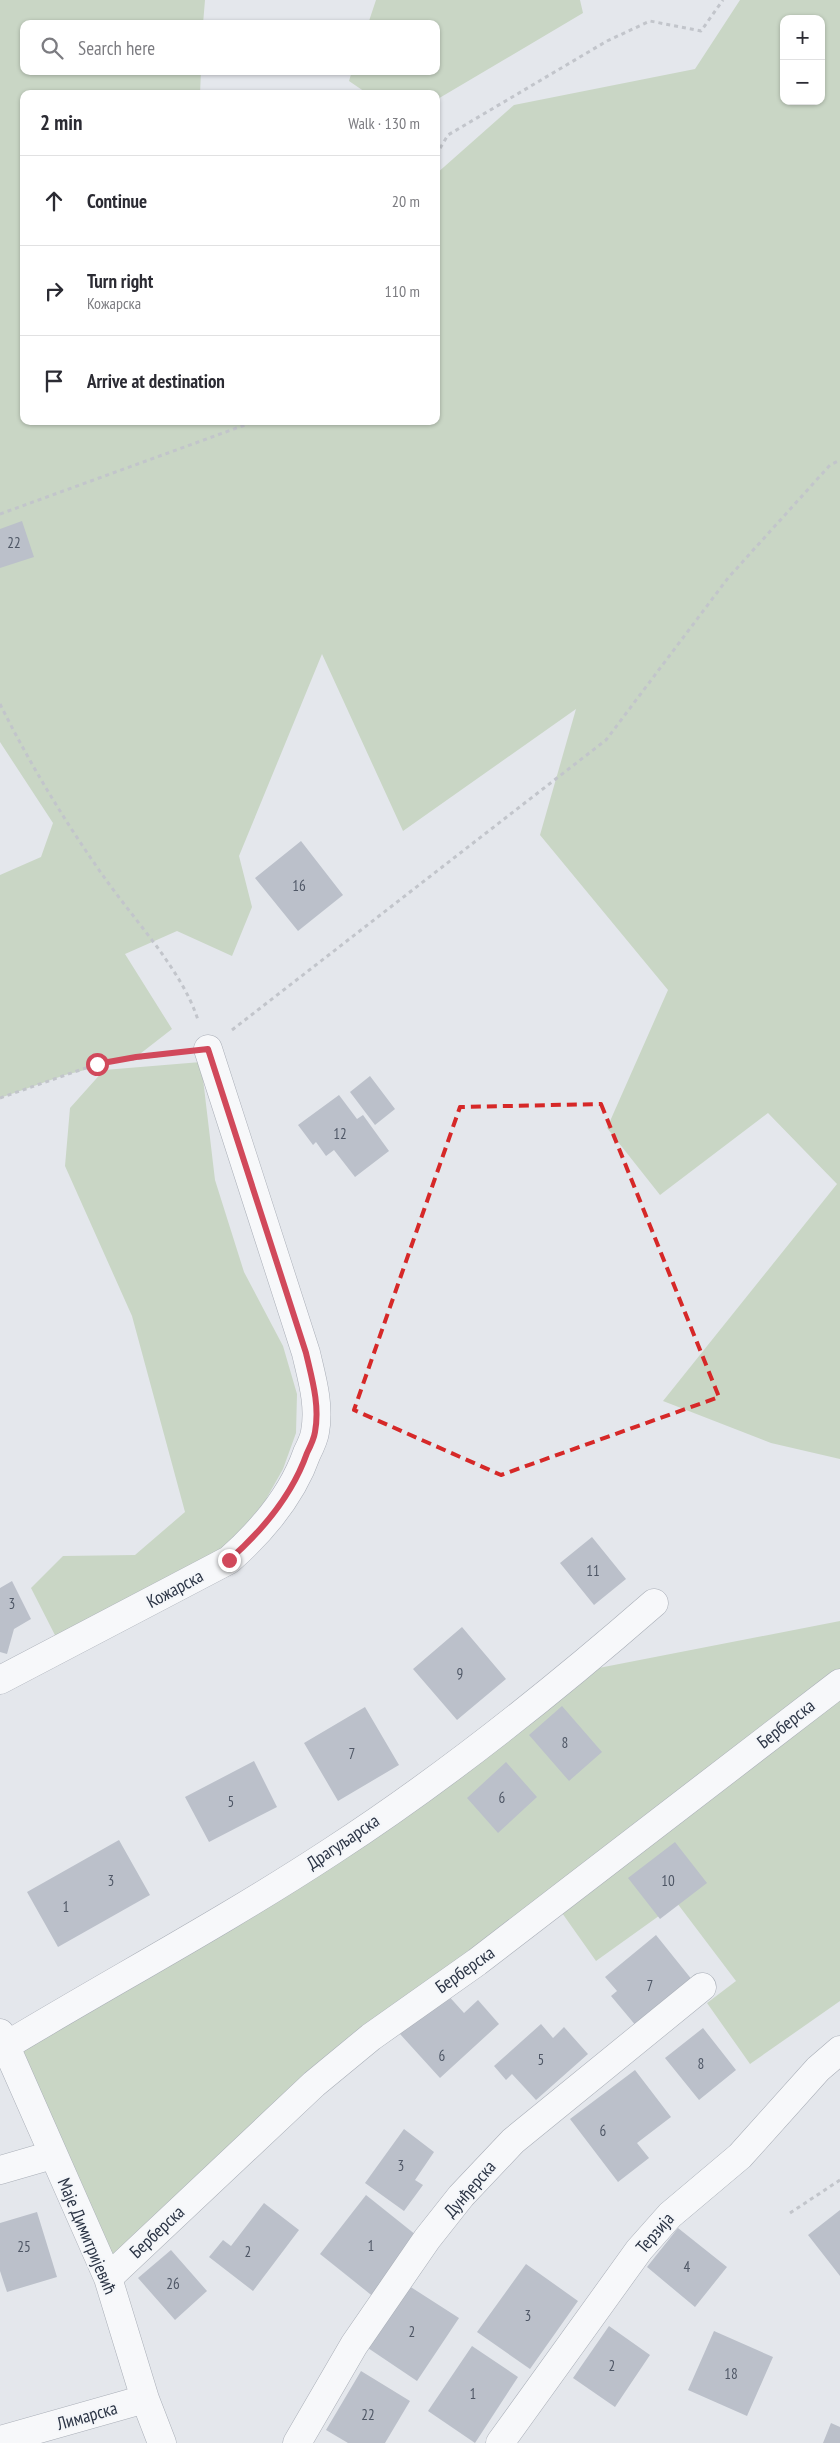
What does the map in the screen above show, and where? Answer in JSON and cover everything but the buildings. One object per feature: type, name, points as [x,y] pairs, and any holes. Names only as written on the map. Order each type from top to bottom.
[{"type":"street","name":"Кожарска","points":[[0,1680],[229,1560],[255,1537],[284,1500],[302,1468],[315,1432],[316,1394],[306,1353],[208,1049]]},
{"type":"street","name":"Драгуљарска","points":[[4,2039],[211,1926],[333,1851],[511,1722],[573,1673],[654,1603]]},
{"type":"street","name":"Берберска","points":[[108,2278],[314,2084],[371,2036],[477,1962],[840,1683]]},
{"type":"street","name":"Дунђерска","points":[[297,2443],[354,2345],[427,2239],[461,2196],[513,2141],[702,1987]]},
{"type":"street","name":"Маје Димитријевић","points":[[4,2039],[52,2155],[108,2278],[145,2400],[162,2443]]},
{"type":"street","name":"Терзија","points":[[500,2443],[639,2250],[670,2215],[740,2156],[818,2069],[840,2050]]},
{"type":"street","points":[[0,2170],[52,2155]]},
{"type":"street","name":"Лимарска","points":[[0,2440],[145,2400]]},
{"type":"path","points":[[440,148],[448,135],[607,41],[650,22],[701,31],[723,0]]},
{"type":"path","points":[[0,514],[245,425]]},
{"type":"path","points":[[0,1098],[97,1064],[136,1057],[208,1049],[606,740],[728,578],[830,465],[840,460]]},
{"type":"path","points":[[0,704],[57,807],[104,878],[170,966],[196,1011],[208,1049]]},
{"type":"path","points":[[790,2213],[840,2180]]},
{"type":"highlighted area","points":[[601,1104],[719,1397],[501,1475],[354,1410],[460,1107]]},
{"type":"green space","points":[[0,0],[205,0],[203,20],[20,20],[20,75],[201,75],[200,90],[20,90],[20,425],[440,425],[440,170],[514,105],[695,69],[740,0],[840,0],[840,1459],[771,1443],[663,1401],[837,1184],[768,1113],[660,1195],[607,1128],[668,990],[540,835],[576,709],[403,831],[322,654],[239,856],[252,907],[232,956],[177,931],[125,954],[172,1029],[136,1057],[65,1075],[0,1098],[0,875],[41,857],[53,823],[0,742]]},
{"type":"green space","points":[[376,0],[580,0],[583,13],[440,98],[440,90],[362,90],[349,81],[351,75],[440,75],[440,20],[369,20]]},
{"type":"green space","points":[[201,1062],[215,1180],[244,1272],[283,1346],[297,1394],[296,1433],[283,1469],[265,1501],[236,1537],[210,1561],[60,1645],[31,1588],[63,1556],[135,1555],[185,1512],[132,1316],[65,1166],[70,1108],[104,1070]]},
{"type":"green space","points":[[840,1621],[840,2001],[750,2064],[707,2003],[736,1981],[677,1903],[596,1961],[555,1903],[477,1962],[108,2278],[7,2045],[333,1851],[573,1673]]},
{"type":"route","points":[[97,1064],[136,1057],[208,1049],[306,1353],[316,1394],[315,1432],[302,1468],[284,1500],[255,1537],[229,1560]]}]
